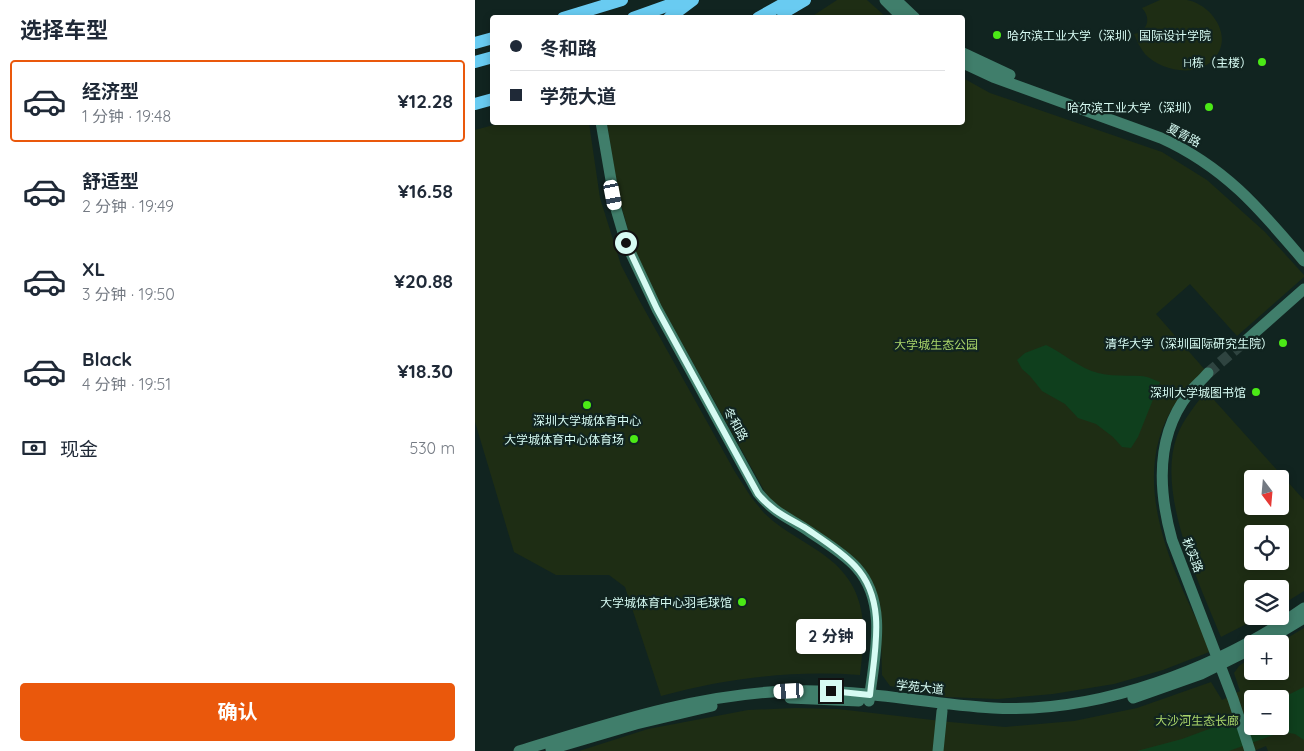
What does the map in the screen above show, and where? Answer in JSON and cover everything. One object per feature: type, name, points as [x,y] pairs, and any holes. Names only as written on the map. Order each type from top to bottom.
[{"type":"main road","points":[[573,15],[622,0]]},
{"type":"main road","points":[[641,15],[683,0]]},
{"type":"main road","points":[[673,15],[693,0]]},
{"type":"main road","points":[[763,15],[790,0]]},
{"type":"main road","points":[[780,15],[805,0]]},
{"type":"main road","points":[[475,33],[490,32]]},
{"type":"main road","points":[[475,43],[490,39]]},
{"type":"main road","points":[[475,62],[490,58]]},
{"type":"main road","points":[[475,104],[490,100]]},
{"type":"main road","points":[[475,111],[490,107]]},
{"type":"street","points":[[885,0],[900,15]]},
{"type":"street","points":[[896,0],[912,15]]},
{"type":"street","name":"夏青路","points":[[965,54],[1012,76],[1166,132],[1200,150],[1234,174],[1253,192],[1304,250]]},
{"type":"street","name":"夏青路","points":[[965,64],[993,77],[1161,138],[1186,151],[1216,170],[1245,194],[1304,261]]},
{"type":"street","name":"冬和路","points":[[602,125],[616,208],[626,243],[657,309],[758,494],[768,506],[820,538],[855,566],[862,574],[872,594],[877,630],[870,699]]},
{"type":"street","points":[[1243,342],[1304,289]]},
{"type":"street","name":"秋实路","points":[[1208,373],[1189,393],[1178,410],[1168,433],[1161,474],[1165,516],[1172,540],[1219,662],[1250,751]]},
{"type":"street","name":"学苑大道","points":[[545,751],[663,717],[757,700],[804,698],[870,699],[996,708],[1049,706],[1093,699],[1127,691],[1219,662],[1304,608]]},
{"type":"street","points":[[1276,635],[1304,618]]},
{"type":"street","name":"学苑大道","points":[[519,751],[629,717],[712,698],[789,691],[831,691],[942,711],[1002,716],[1090,708],[1162,689],[1244,652]]},
{"type":"street","points":[[939,746],[942,711]]},
{"type":"green space","points":[[837,0],[867,0],[884,15],[814,15]]},
{"type":"green space","points":[[1160,0],[1187,0],[1196,3],[1211,13],[1220,29],[1222,38],[1217,55],[1210,63],[1192,70],[1171,69],[1152,60],[1145,54],[1134,34],[1142,30],[1147,24],[1147,16],[1142,8]]},
{"type":"green space","name":"大学城生态公园","points":[[965,79],[990,93],[1162,152],[1207,180],[1265,232],[1304,275],[1237,336],[1190,284],[1156,314],[1206,371],[1190,385],[1177,401],[1162,431],[1155,463],[1155,495],[1161,528],[1171,560],[1212,651],[1163,670],[1114,684],[1053,694],[998,699],[946,697],[890,686],[882,675],[880,603],[864,569],[840,546],[770,501],[638,264],[618,195],[607,125],[965,125]]},
{"type":"green space","name":"深圳大学城体育中心","points":[[494,125],[589,125],[600,198],[621,265],[735,472],[751,497],[773,521],[834,563],[854,588],[859,601],[863,629],[860,675],[810,674],[760,677],[710,684],[661,696],[625,587],[609,575],[556,575],[514,552],[475,422],[475,130]]},
{"type":"green space","points":[[1206,391],[1277,470],[1244,470],[1244,515],[1289,515],[1289,483],[1304,500],[1304,591],[1289,600],[1289,580],[1244,580],[1244,625],[1221,637],[1192,565],[1176,510],[1172,484],[1172,459],[1179,430]]},
{"type":"green space","name":"大沙河生态长廊","points":[[1304,628],[1304,751],[1268,751],[1266,746],[1254,751],[579,751],[648,729],[748,710],[838,709],[1005,727],[1074,721],[1137,708],[1211,682],[1222,700],[1240,691],[1234,673],[1244,663],[1244,680],[1289,680],[1289,637]]},
{"type":"shaded area","points":[[1046,345],[1091,371],[1114,375],[1143,376],[1160,382],[1138,437],[1131,448],[1122,447],[1113,437],[1096,424],[1078,418],[1065,404],[1042,391],[1022,369],[1017,360],[1025,353]]},
{"type":"shaded area","points":[[1304,687],[1304,740],[1295,734],[1289,733],[1289,694]]},
{"type":"shaded area","points":[[1244,716],[1244,735],[1274,735],[1229,751],[1137,751],[1182,739]]},
{"type":"tunnel","points":[[1208,373],[1243,343]]},
{"type":"place","name":"哈尔滨工业大学（深圳）国际设计学院","points":[[997,35]]},
{"type":"place","name":"H栋（主楼）","points":[[1262,62]]},
{"type":"place","name":"哈尔滨工业大学（深圳）","points":[[1209,107]]},
{"type":"place","name":"清华大学（深圳国际研究生院）","points":[[1283,343]]},
{"type":"place","name":"深圳大学城图书馆","points":[[1256,392]]},
{"type":"place","name":"深圳大学城体育中心","points":[[587,405]]},
{"type":"place","name":"大学城体育中心体育场","points":[[634,439]]},
{"type":"place","name":"大学城体育中心羽毛球馆","points":[[742,602]]},
{"type":"route","points":[[626,243],[657,309],[758,494],[768,506],[820,538],[855,566],[862,574],[872,594],[877,630],[870,695],[831,691]]}]
